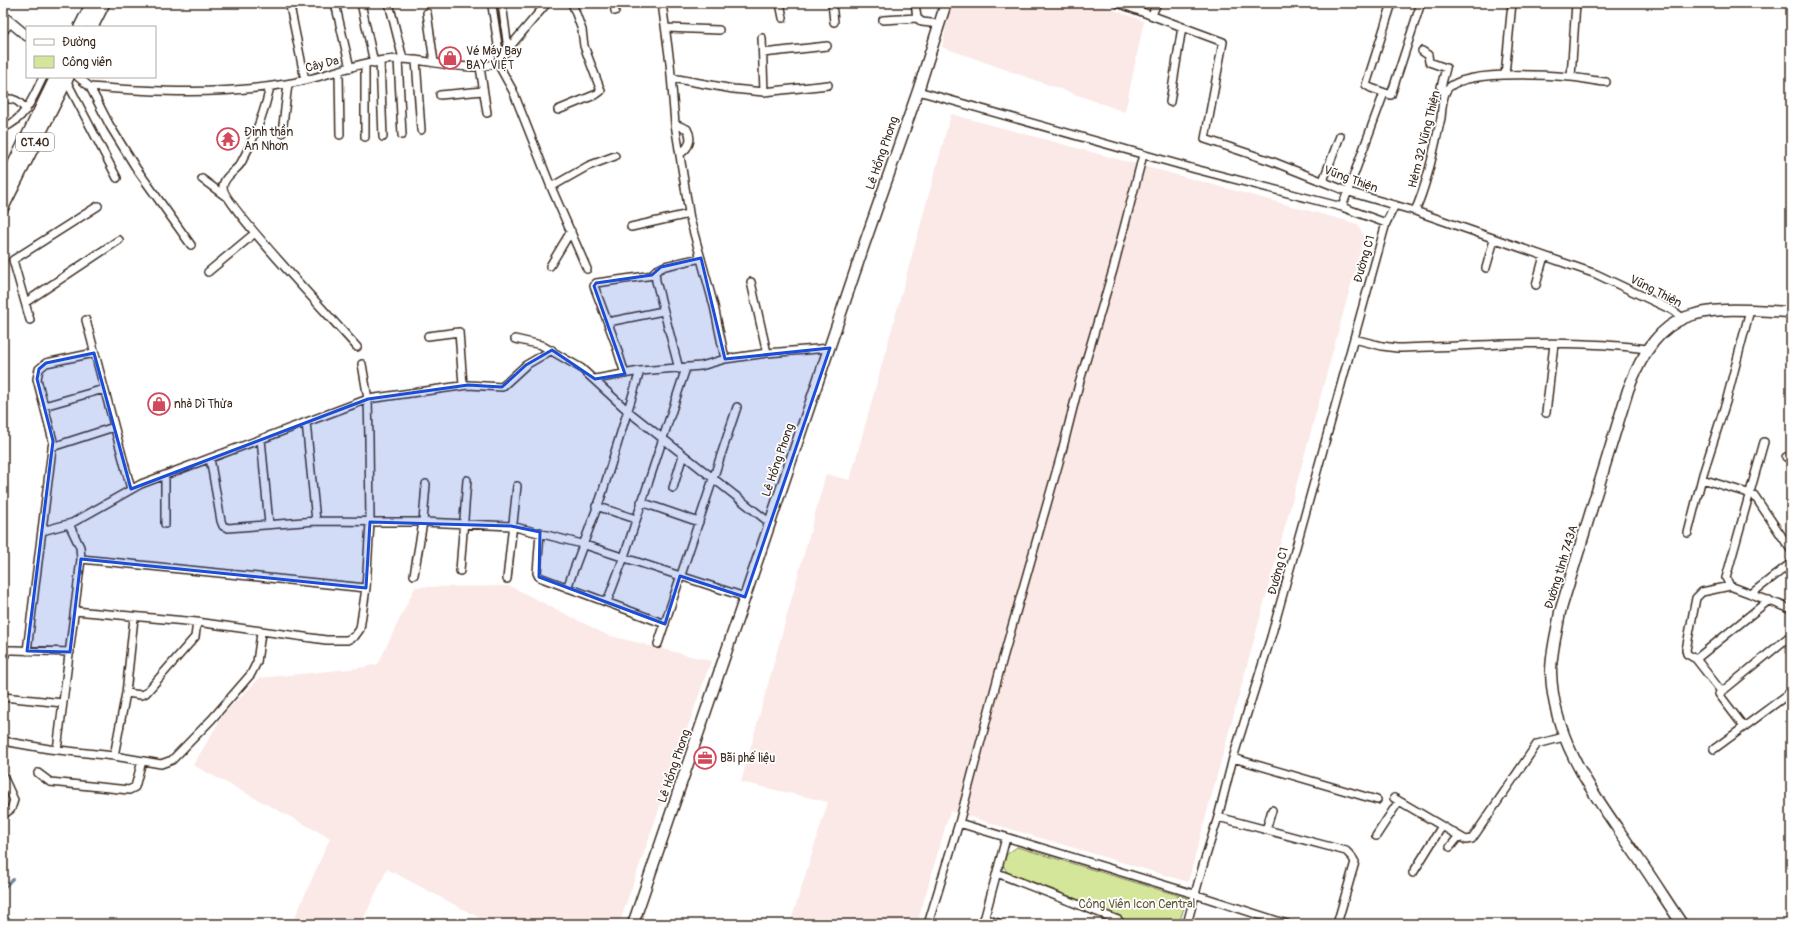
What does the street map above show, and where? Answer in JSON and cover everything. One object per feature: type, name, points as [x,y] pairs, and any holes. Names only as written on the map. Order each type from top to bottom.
[{"type":"main road","points":[[80,26],[92,3]]},
{"type":"main road","points":[[92,26],[104,3]]},
{"type":"main road","name":"Lê Hồng Phong","points":[[633,924],[918,91],[946,3]]},
{"type":"main road","name":"CT.40","points":[[3,186],[31,128],[63,78]]},
{"type":"main road","name":"CT.40","points":[[3,207],[63,78]]},
{"type":"main road","name":"Đường tỉnh 743A","points":[[1682,924],[1587,783],[1564,737],[1552,689],[1551,671],[1560,612],[1628,390],[1634,374],[1647,350],[1666,329],[1683,318],[1714,310],[1791,312]]},
{"type":"street","points":[[335,3],[350,68]]},
{"type":"street","points":[[361,3],[377,62],[383,137]]},
{"type":"street","points":[[389,3],[401,59],[402,135]]},
{"type":"street","points":[[502,3],[508,49]]},
{"type":"street","points":[[498,60],[547,3]]},
{"type":"street","points":[[558,110],[597,94],[600,91],[584,46],[582,30],[572,3]]},
{"type":"street","points":[[662,3],[672,78],[675,124],[689,214],[714,306],[725,359]]},
{"type":"street","points":[[780,3],[783,18]]},
{"type":"street","points":[[832,3],[834,22]]},
{"type":"street","points":[[915,3],[917,18]]},
{"type":"street","name":"Vũng Thiện","points":[[1118,3],[1224,43],[1205,139],[1350,192],[1415,211],[1612,281],[1683,318]]},
{"type":"street","points":[[1152,15],[1157,3]]},
{"type":"street","points":[[1392,3],[1366,83],[1368,87],[1391,95],[1421,3]]},
{"type":"street","points":[[1505,75],[1512,3]]},
{"type":"street","points":[[1571,77],[1576,3]]},
{"type":"street","points":[[290,6],[305,80]]},
{"type":"street","points":[[492,6],[498,60],[513,91],[551,187],[587,269]]},
{"type":"street","points":[[427,13],[434,62]]},
{"type":"street","points":[[3,16],[26,35]]},
{"type":"street","points":[[883,20],[917,18],[922,22],[940,24]]},
{"type":"street","points":[[3,32],[10,23]]},
{"type":"street","points":[[1170,102],[1182,27]]},
{"type":"street","points":[[666,28],[719,30]]},
{"type":"street","points":[[762,38],[764,92]]},
{"type":"street","points":[[763,53],[827,46]]},
{"type":"street","points":[[1422,51],[1428,55],[1429,62],[1446,68],[1441,87],[1445,93]]},
{"type":"street","name":"Cây Da","points":[[90,87],[200,91],[270,87],[377,62],[401,59],[480,67],[489,66],[498,60]]},
{"type":"street","points":[[416,60],[421,130]]},
{"type":"street","points":[[365,65],[365,137]]},
{"type":"street","points":[[480,67],[487,113]]},
{"type":"street","points":[[339,72],[340,135]]},
{"type":"street","name":"Hẻm 32 Vũng Thiện","points":[[1415,211],[1423,189],[1445,93],[1448,88],[1465,79],[1505,75],[1571,77],[1606,82]]},
{"type":"street","points":[[3,128],[19,120],[26,110],[42,78]]},
{"type":"street","points":[[63,78],[117,178]]},
{"type":"street","points":[[79,78],[90,87],[110,126],[136,168],[192,246]]},
{"type":"street","points":[[672,78],[734,89],[764,92],[828,85]]},
{"type":"street","points":[[282,133],[288,84]]},
{"type":"street","points":[[225,196],[223,187],[224,181],[240,165],[263,116],[270,87]]},
{"type":"street","points":[[440,95],[483,91]]},
{"type":"street","points":[[918,91],[1143,155],[1342,207],[1386,223]]},
{"type":"street","points":[[1342,207],[1350,192],[1384,92]]},
{"type":"street","points":[[3,99],[12,98],[20,102],[26,110]]},
{"type":"street","points":[[19,120],[31,128]]},
{"type":"street","points":[[675,124],[687,129],[689,134],[688,146],[680,154]]},
{"type":"street","points":[[1323,181],[1340,136]]},
{"type":"street","points":[[928,924],[958,823],[1061,455],[1079,384],[1113,270],[1143,155]]},
{"type":"street","points":[[551,187],[588,166],[615,156]]},
{"type":"street","points":[[202,179],[225,196],[255,233],[357,347]]},
{"type":"street","name":"Đường C1","points":[[1186,924],[1218,817],[1233,758],[1271,637],[1386,223],[1394,205]]},
{"type":"street","points":[[30,320],[13,260],[98,206]]},
{"type":"street","points":[[631,227],[689,214]]},
{"type":"street","points":[[550,266],[571,231]]},
{"type":"street","points":[[208,272],[255,233]]},
{"type":"street","points":[[26,302],[119,240]]},
{"type":"street","points":[[1486,268],[1494,240]]},
{"type":"street","points":[[1536,284],[1544,256]]},
{"type":"street","points":[[607,602],[624,557],[683,368],[663,311],[654,275],[656,269],[661,267],[701,258]]},
{"type":"street","points":[[625,374],[608,322],[594,288],[596,283],[654,275]]},
{"type":"street","points":[[751,282],[767,353]]},
{"type":"street","points":[[1688,533],[1702,479],[1726,402],[1750,310]]},
{"type":"street","points":[[608,322],[663,311]]},
{"type":"street","points":[[86,320],[131,489]]},
{"type":"street","points":[[428,336],[459,332],[463,385]]},
{"type":"street","points":[[515,339],[541,345],[552,350],[595,379],[629,412],[713,480],[770,523]]},
{"type":"street","points":[[1354,339],[1397,348],[1554,344],[1614,346],[1647,350]]},
{"type":"street","points":[[1546,413],[1554,344]]},
{"type":"street","points":[[595,379],[640,371],[683,368],[725,359],[767,353],[830,348]]},
{"type":"street","points":[[42,531],[69,524],[131,489],[165,475],[368,399],[463,385],[502,387],[523,368],[552,350]]},
{"type":"street","points":[[27,651],[53,441],[37,379],[39,369],[46,363],[94,353]]},
{"type":"street","points":[[75,611],[134,618],[196,622],[261,633],[326,640],[347,640],[355,636],[360,629],[366,588],[370,522],[368,399],[362,364]]},
{"type":"street","points":[[567,588],[629,412],[640,371]]},
{"type":"street","points":[[44,406],[104,389]]},
{"type":"street","points":[[658,644],[737,407]]},
{"type":"street","points":[[306,422],[316,521]]},
{"type":"street","points":[[52,447],[114,427]]},
{"type":"street","points":[[261,439],[269,524]]},
{"type":"street","points":[[1730,586],[1726,578],[1764,442]]},
{"type":"street","points":[[673,488],[683,455]]},
{"type":"street","points":[[210,458],[222,526],[228,528],[316,521],[423,522],[511,526],[540,532],[582,544],[745,597]]},
{"type":"street","points":[[165,475],[165,524]]},
{"type":"street","points":[[1702,479],[1749,493],[1756,497],[1767,518],[1791,550]]},
{"type":"street","points":[[460,571],[467,480]]},
{"type":"street","points":[[414,575],[423,522],[426,484]]},
{"type":"street","points":[[506,579],[511,526],[517,486]]},
{"type":"street","points":[[641,502],[698,522]]},
{"type":"street","points":[[596,506],[636,520]]},
{"type":"street","points":[[57,750],[81,559],[80,547],[69,524]]},
{"type":"street","points":[[540,532],[538,575],[541,579],[665,624]]},
{"type":"street","points":[[81,559],[366,588]]},
{"type":"street","points":[[1751,594],[1791,563]]},
{"type":"street","points":[[1744,727],[1719,694],[1721,692],[1696,659],[1687,654],[1686,650],[1696,598],[1702,592],[1730,586],[1791,609]]},
{"type":"street","points":[[1696,659],[1769,600]]},
{"type":"street","points":[[114,756],[126,693],[134,618]]},
{"type":"street","points":[[126,693],[141,695],[146,693],[195,637],[196,622]]},
{"type":"street","points":[[3,741],[161,764],[172,760],[212,719],[251,674],[257,662],[261,633]]},
{"type":"street","points":[[1721,692],[1791,635]]},
{"type":"street","points":[[3,658],[8,650],[70,652]]},
{"type":"street","points":[[1714,749],[1791,692]]},
{"type":"street","points":[[3,696],[63,703]]},
{"type":"street","points":[[1376,836],[1396,800],[1466,840],[1472,839],[1537,744],[1564,737]]},
{"type":"street","points":[[1233,758],[1377,800]]},
{"type":"street","points":[[38,773],[50,782],[129,790],[135,787],[142,761]]},
{"type":"street","points":[[3,776],[14,800],[11,809],[3,815]]},
{"type":"street","points":[[1266,830],[1272,810]]},
{"type":"street","points":[[1218,817],[1346,851],[1355,862],[1337,924]]},
{"type":"street","points":[[958,823],[1194,894],[1266,921],[1287,924]]},
{"type":"street","points":[[1413,873],[1442,826]]},
{"type":"street","points":[[1450,847],[1459,836]]},
{"type":"street","points":[[1000,924],[984,921],[1006,838]]},
{"type":"street","points":[[997,873],[1118,920],[1122,924]]},
{"type":"highlighted area","points":[[701,258],[725,359],[830,348],[745,597],[680,576],[665,624],[539,577],[540,532],[511,526],[370,522],[366,588],[81,559],[70,652],[27,651],[53,441],[37,379],[39,369],[46,363],[94,353],[131,489],[368,399],[468,385],[502,387],[526,365],[552,350],[595,379],[625,374],[594,286],[596,283],[652,275],[661,267]]},
{"type":"shaded area","points":[[951,3],[1095,3],[1144,21],[1125,112],[942,47]]},
{"type":"shaded area","points":[[951,114],[1358,224],[1364,237],[1188,882],[950,811],[917,924],[790,924],[828,802],[741,782],[826,474],[850,480]]},
{"type":"shaded area","points":[[510,586],[607,635],[711,661],[619,924],[491,924],[387,869],[361,924],[292,924],[330,838],[193,765],[225,712],[260,678],[359,668],[378,664],[415,587]]},
{"type":"green space","name":"Công Viên Icon Central","points":[[1017,847],[1187,898],[1179,924],[1128,924],[1120,916],[1007,872],[1003,865],[1007,854]]},
{"type":"waterway","points":[[3,889],[13,879]]},
{"type":"place","name":"Vé Máy Bay BAY VIỆT","points":[[450,58]]},
{"type":"place","name":"Đình thần An Nhơn","points":[[228,139]]},
{"type":"place","name":"nhà Dì Thừa","points":[[159,404]]},
{"type":"place","name":"Bãi phế liệu","points":[[705,758]]}]
